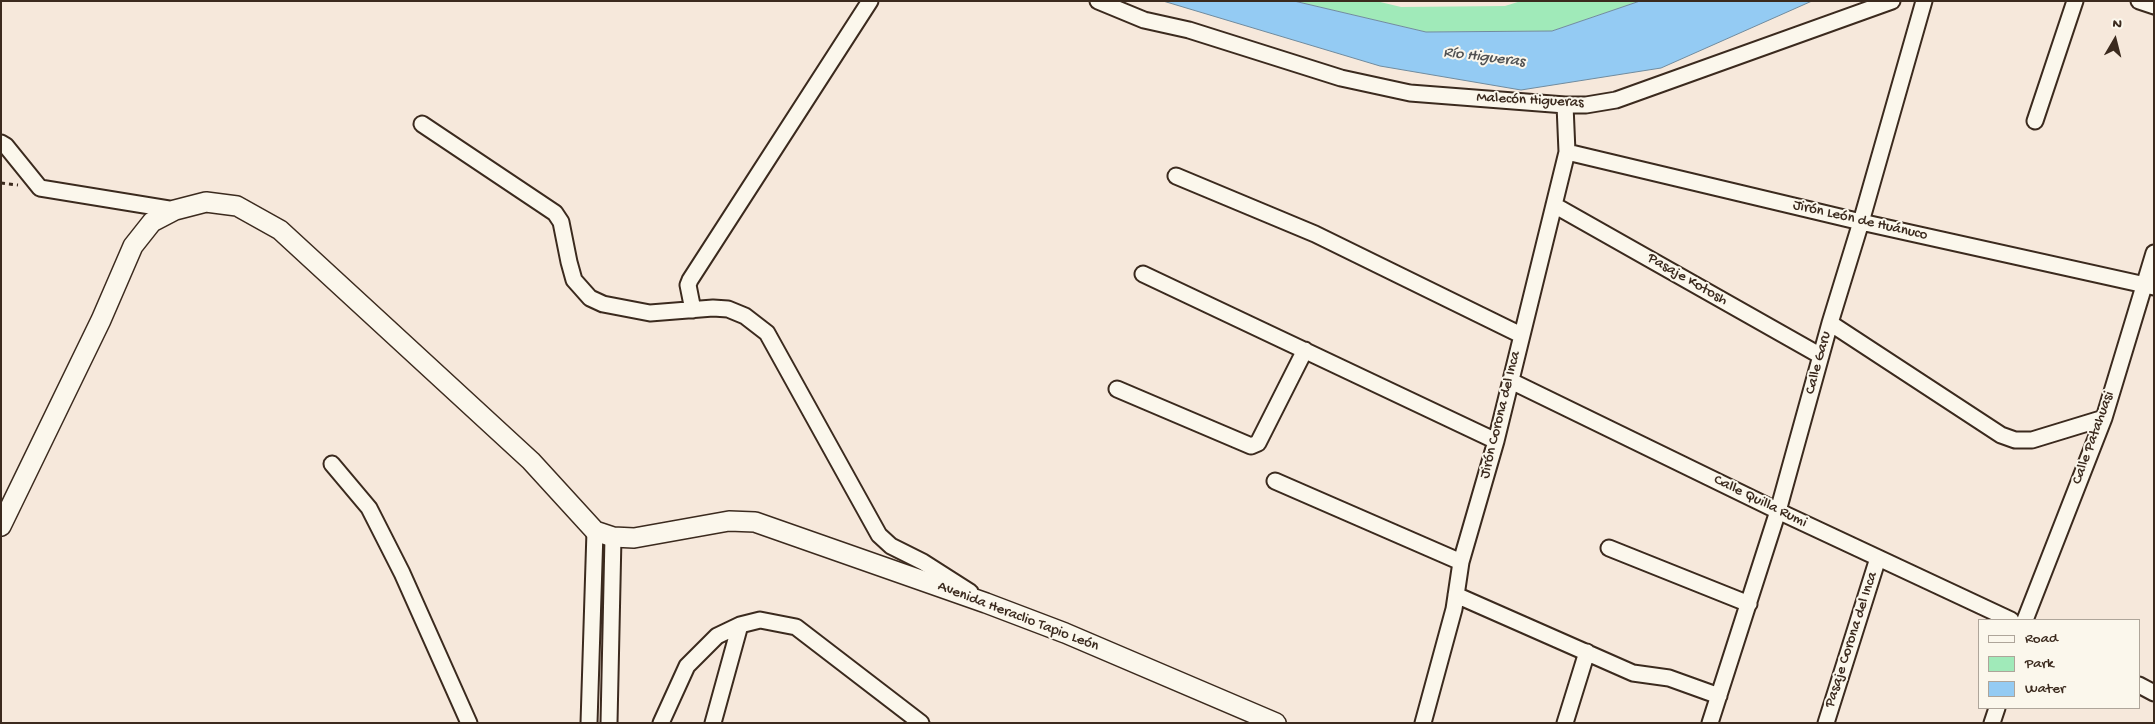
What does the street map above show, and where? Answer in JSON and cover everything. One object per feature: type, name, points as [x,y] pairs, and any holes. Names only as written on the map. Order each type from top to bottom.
[{"type":"street","points":[[694,310],[688,285],[690,280],[870,1]]},
{"type":"street","name":"Malecón Higueras","points":[[1098,1],[1144,20],[1189,30],[1342,78],[1410,93],[1565,105],[1586,105],[1616,100],[1892,1]]},
{"type":"street","name":"Calle Garu","points":[[1710,723],[1778,511],[1830,323],[1924,1]]},
{"type":"street","points":[[2035,121],[2075,1]]},
{"type":"street","points":[[2139,1],[2154,6]]},
{"type":"street","name":"Jirón Corona del Inca","points":[[1423,723],[1454,609],[1461,562],[1496,441],[1567,152],[1565,105]]},
{"type":"street","points":[[422,124],[555,213],[561,222],[568,262],[574,280],[590,298],[603,304],[650,313],[728,309],[744,316],[767,333],[879,534],[891,546],[923,562],[986,603]]},
{"type":"street","points":[[1,143],[6,146],[40,188],[175,210]]},
{"type":"street","name":"Jirón León de Huánuco","points":[[1567,152],[1861,222],[2149,286]]},
{"type":"street","points":[[1176,176],[1315,234],[1521,335]]},
{"type":"street","points":[[1,526],[101,320],[133,246],[152,222],[175,210],[206,202],[237,206],[280,230],[531,461],[595,530],[612,537],[609,723]]},
{"type":"street","name":"Pasaje Kotosh","points":[[1554,205],[1821,356]]},
{"type":"street","name":"Calle Patahuasi","points":[[2025,619],[2104,418],[2149,286],[2154,253]]},
{"type":"street","points":[[1143,274],[1496,441]]},
{"type":"street","points":[[1830,323],[2001,435],[2014,440],[2032,440],[2104,418]]},
{"type":"street","points":[[1117,389],[1250,446],[1258,443],[1305,350]]},
{"type":"street","name":"Calle Quilla Rumi","points":[[1511,381],[1778,511],[2009,619]]},
{"type":"street","points":[[332,464],[368,508],[402,574],[469,723]]},
{"type":"street","points":[[1275,481],[1461,562]]},
{"type":"street","name":"Avenida Heraclio Tapio León","points":[[612,537],[634,538],[729,521],[755,522],[986,603],[1065,633],[1276,723]]},
{"type":"street","points":[[589,723],[595,530]]},
{"type":"street","points":[[1609,548],[1748,604]]},
{"type":"street","name":"Pasaje Corona del Inca","points":[[1826,723],[1878,558]]},
{"type":"street","points":[[1456,596],[1633,673],[1669,678],[1719,696]]},
{"type":"street","points":[[660,723],[687,666],[718,636],[740,625],[760,620],[796,627],[921,723]]},
{"type":"street","points":[[713,723],[740,625]]},
{"type":"street","points":[[1565,723],[1587,652]]},
{"type":"street","points":[[2140,686],[2154,693]]},
{"type":"street","points":[[1992,723],[1997,709]]},
{"type":"green space","points":[[1294,1],[1376,1],[1401,7],[1505,6],[1521,1],[1640,1],[1552,31],[1426,32]]},
{"type":"water","name":"Río Higueras","points":[[1163,1],[1294,1],[1426,32],[1552,31],[1640,1],[1812,1],[1661,68],[1521,90],[1380,66]]}]
